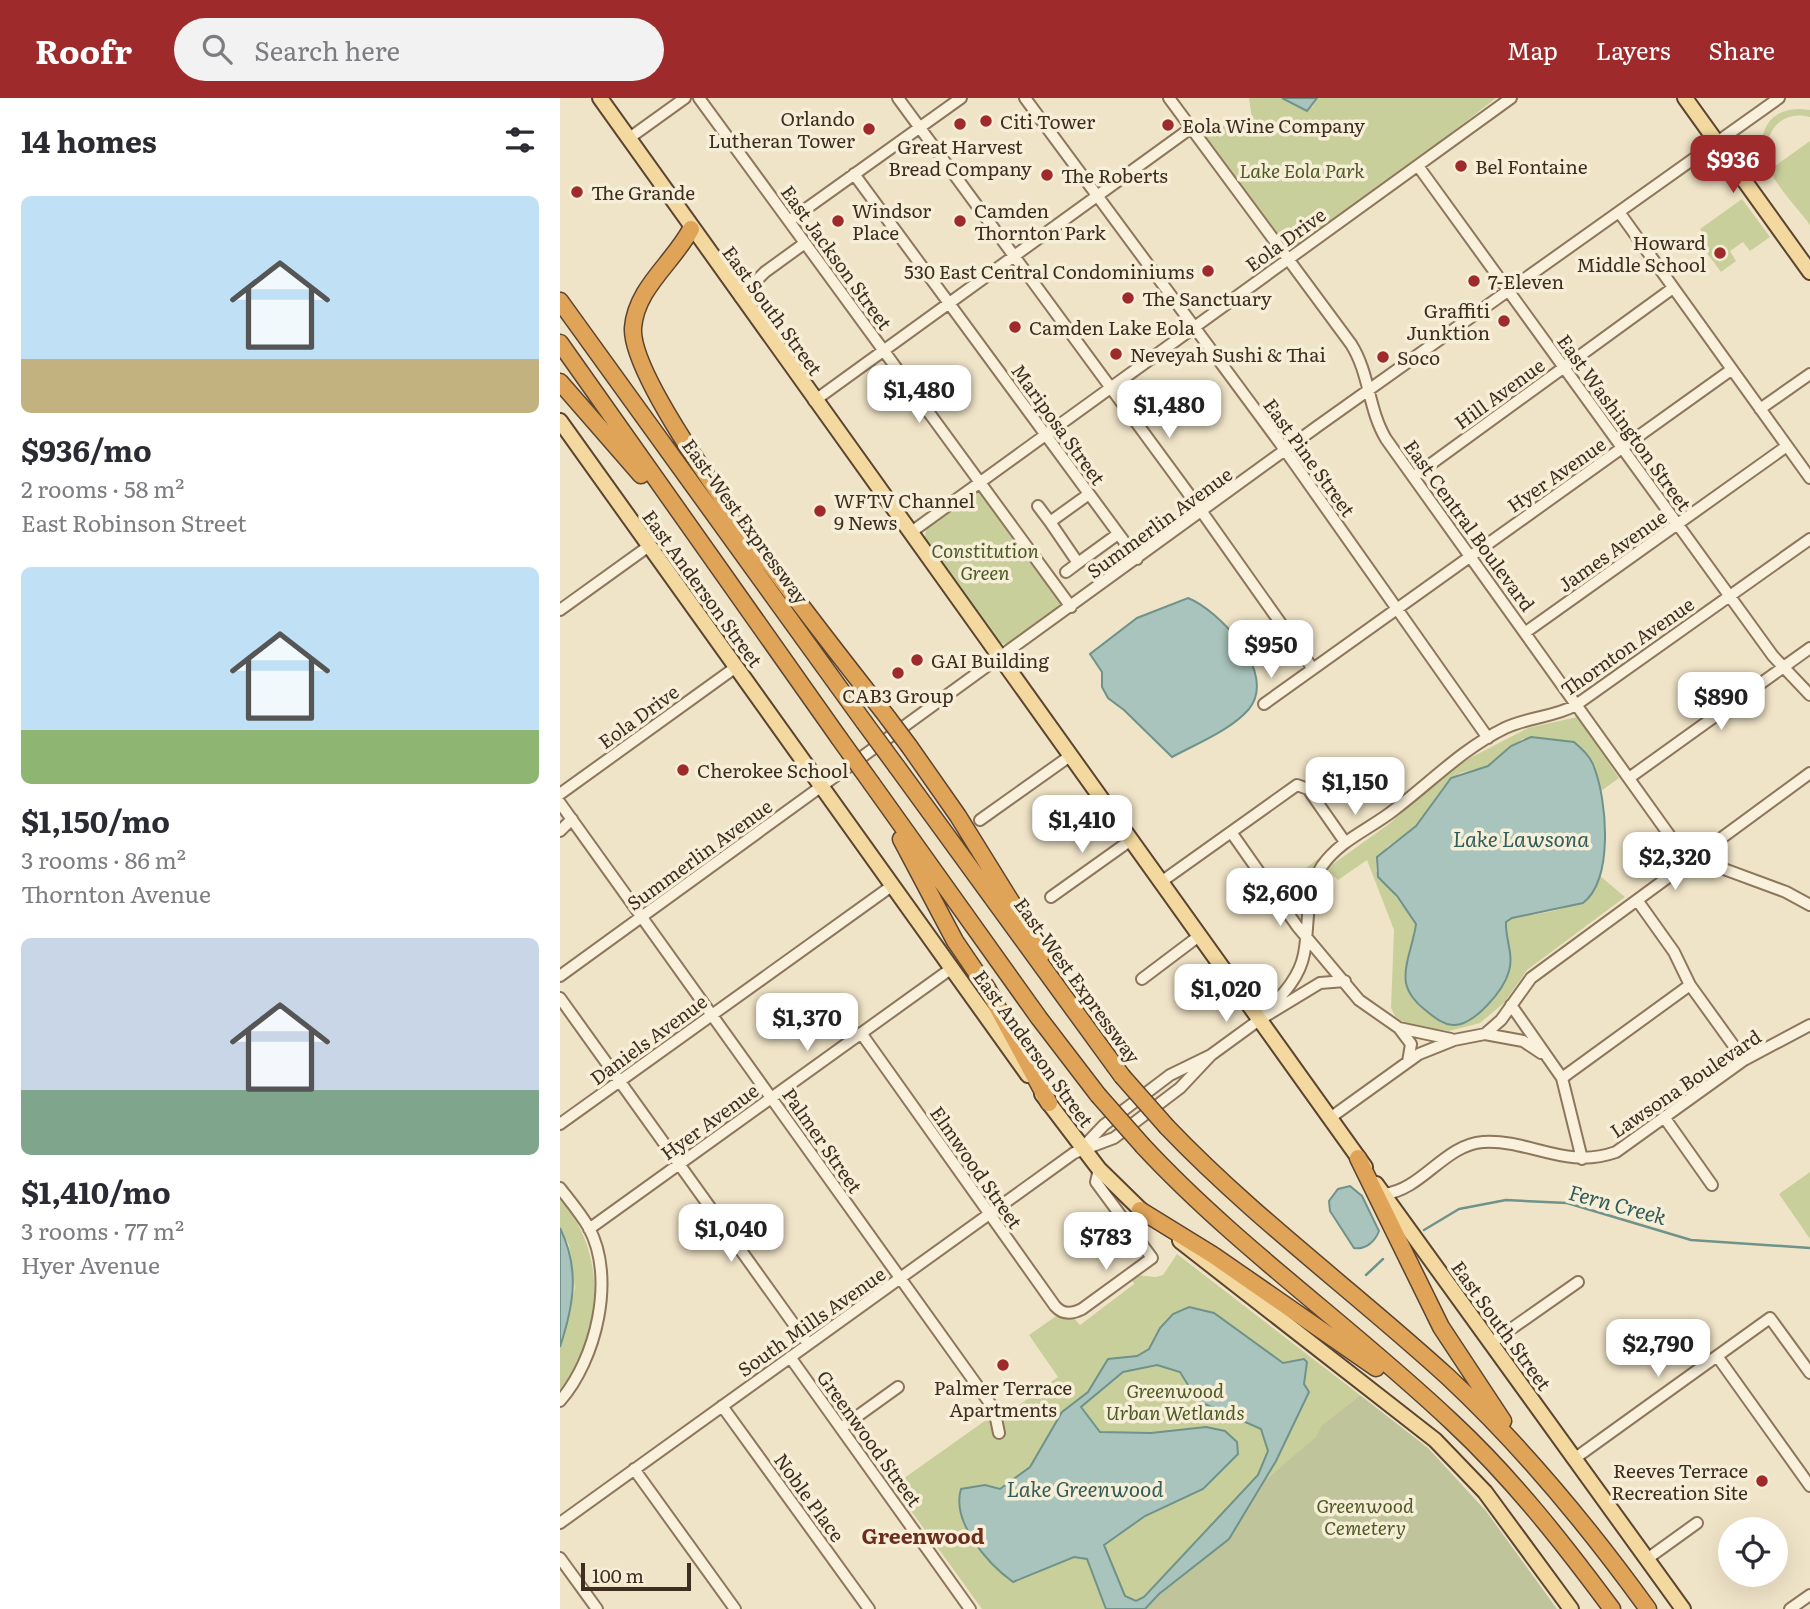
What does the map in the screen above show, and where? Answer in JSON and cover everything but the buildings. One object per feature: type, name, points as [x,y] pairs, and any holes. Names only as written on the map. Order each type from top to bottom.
[{"type":"highway","points":[[691,229],[641,298],[633,330],[640,364],[686,443],[790,590],[909,746],[958,816],[1041,950],[1069,1006]]},
{"type":"highway","name":"East-West Expressway","points":[[560,301],[1122,1076],[1167,1127],[1273,1229],[1448,1377],[1528,1458],[1572,1508],[1648,1609]]},
{"type":"highway","points":[[560,343],[1054,1040],[1098,1095],[1143,1146],[1242,1243],[1437,1408],[1482,1451],[1549,1525],[1612,1609]]},
{"type":"highway","points":[[560,382],[656,493],[680,513]]},
{"type":"highway","points":[[872,784],[955,940],[987,988],[1049,1103]]},
{"type":"highway","points":[[1359,1158],[1441,1327],[1528,1458]]},
{"type":"highway","points":[[1140,1210],[1213,1255],[1437,1408]]},
{"type":"highway","points":[[1549,1525],[1604,1609]]},
{"type":"main road","points":[[1685,98],[1810,272]]},
{"type":"main road","name":"East South Street","points":[[604,102],[691,229],[1290,1063],[1335,1114],[1359,1158],[1384,1194],[1683,1609]]},
{"type":"main road","name":"East Anderson Street","points":[[561,426],[1099,1169],[1140,1210],[1435,1440],[1485,1492],[1571,1609]]},
{"type":"street","points":[[628,139],[685,98]]},
{"type":"street","name":"East Jackson Street","points":[[699,98],[1071,607]]},
{"type":"street","points":[[898,98],[1202,512],[1313,669]]},
{"type":"street","points":[[789,221],[961,98]]},
{"type":"street","name":"East Pine Street","points":[[1025,98],[1286,452],[1488,738]]},
{"type":"street","name":"East Central Boulevard","points":[[1169,98],[1356,353],[1380,429],[1675,843],[1694,858],[1809,901]]},
{"type":"street","name":"Eola Drive","points":[[909,533],[1511,98]]},
{"type":"street","name":"Summerlin Avenue","points":[[560,976],[1368,390],[1779,98]]},
{"type":"street","points":[[814,401],[1191,128]]},
{"type":"street","name":"East Washington Street","points":[[1418,166],[1783,667],[1810,695]]},
{"type":"street","name":"Mariposa Street","points":[[854,174],[1137,559]]},
{"type":"street","points":[[1619,212],[1810,478]]},
{"type":"street","points":[[740,297],[765,272],[805,243]]},
{"type":"street","name":"Hill Avenue","points":[[1413,477],[1673,288]]},
{"type":"street","name":"Hyer Avenue","points":[[1264,704],[1731,370]]},
{"type":"street","points":[[1760,409],[1810,374]]},
{"type":"street","name":"James Avenue","points":[[1526,632],[1787,446]]},
{"type":"street","points":[[1050,522],[1089,494]]},
{"type":"street","points":[[1038,506],[1078,563]]},
{"type":"street","points":[[1066,572],[1118,534]]},
{"type":"street","name":"Thornton Avenue","points":[[1259,1020],[1295,978],[1304,954],[1308,903],[1322,867],[1345,842],[1387,815],[1446,765],[1488,738],[1516,723],[1565,711],[1576,705],[1810,539]]},
{"type":"street","points":[[560,610],[649,546]]},
{"type":"street","points":[[1629,778],[1810,648]]},
{"type":"street","name":"Eola Drive","points":[[560,794],[736,667]]},
{"type":"street","points":[[980,820],[1070,756]]},
{"type":"street","points":[[1485,1034],[1495,1027],[1531,978],[1810,774]]},
{"type":"street","points":[[1161,883],[1293,787],[1301,785],[1308,789],[1345,842]]},
{"type":"street","name":"Palmer Street","points":[[560,803],[994,1409],[999,1433]]},
{"type":"street","points":[[560,831],[572,819]]},
{"type":"street","points":[[1231,832],[1306,935],[1373,1012],[1399,1028],[1454,1040]]},
{"type":"street","points":[[1051,897],[1131,840]]},
{"type":"street","name":"Daniels Avenue","points":[[560,1124],[893,885]]},
{"type":"street","points":[[1637,900],[1674,952],[1690,985],[1744,1060]]},
{"type":"street","points":[[1280,901],[1293,910],[1308,903]]},
{"type":"street","points":[[1142,979],[1199,936]]},
{"type":"street","name":"Hyer Avenue","points":[[590,1229],[952,968]]},
{"type":"street","name":"South Mills Avenue","points":[[560,1523],[1083,1147],[1104,1125],[1170,1075],[1210,1055],[1259,1020],[1320,983],[1345,981]]},
{"type":"street","points":[[1562,1078],[1690,985]]},
{"type":"street","points":[[560,999],[808,1344]]},
{"type":"street","points":[[1511,1005],[1562,1078],[1582,1159]]},
{"type":"street","name":"Lawsona Boulevard","points":[[1384,1194],[1400,1191],[1469,1144],[1506,1144],[1582,1159],[1616,1152],[1744,1060],[1810,1025]]},
{"type":"street","points":[[1399,1028],[1411,1044],[1408,1062]]},
{"type":"street","name":"Elmwood Street","points":[[861,1033],[1055,1306],[1070,1313],[1082,1308],[1152,1258],[1096,1182],[1099,1169]]},
{"type":"street","points":[[1335,1114],[1419,1054],[1454,1040],[1485,1034],[1523,1041],[1548,1059]]},
{"type":"street","name":"South Mills Avenue","points":[[1083,1147],[1114,1138],[1180,1088],[1210,1055]]},
{"type":"street","points":[[1664,1117],[1712,1185]]},
{"type":"street","points":[[560,1188],[590,1229],[599,1265],[598,1321],[580,1371],[560,1401]]},
{"type":"street","points":[[1491,1343],[1578,1282]]},
{"type":"street","points":[[1574,1459],[1770,1318],[1810,1373]]},
{"type":"street","points":[[1717,1356],[1810,1486]]},
{"type":"street","name":"Greenwood Street","points":[[790,1357],[970,1609]]},
{"type":"street","points":[[841,1427],[898,1387]]},
{"type":"street","name":"Noble Place","points":[[722,1406],[869,1609]]},
{"type":"street","points":[[634,1469],[735,1609]]},
{"type":"street","points":[[1647,1559],[1697,1523]]},
{"type":"street","points":[[560,1558],[597,1609]]},
{"type":"street","points":[[1790,1609],[1810,1595]]},
{"type":"green space","name":"Lake Eola Park","points":[[1249,98],[1282,98],[1312,107],[1317,98],[1496,98],[1395,177],[1296,247],[1285,247],[1202,135],[1217,122],[1235,128],[1248,123],[1252,119]]},
{"type":"green space","points":[[1800,109],[1810,110],[1810,117],[1799,115],[1780,121],[1770,136],[1768,146],[1775,166],[1810,141],[1810,225],[1774,178],[1763,151],[1762,138],[1773,117]]},
{"type":"green space","points":[[1742,199],[1770,237],[1750,251],[1743,242],[1730,251],[1736,261],[1721,272],[1701,245],[1707,240],[1700,229]]},
{"type":"green space","name":"Constitution Green","points":[[978,489],[1061,601],[1057,611],[1006,644],[997,643],[924,540],[927,526]]},
{"type":"green space","points":[[1577,717],[1619,778],[1601,791],[1594,765],[1547,738],[1522,739],[1489,766],[1460,773],[1443,787],[1416,826],[1387,847],[1376,863],[1376,871],[1416,924],[1415,939],[1504,981],[1510,960],[1506,923],[1511,918],[1551,912],[1576,903],[1594,887],[1599,875],[1625,897],[1527,970],[1504,1003],[1480,1023],[1449,1031],[1405,1023],[1395,1016],[1391,1008],[1394,930],[1367,860],[1338,880],[1332,874],[1291,906],[1281,891],[1308,873],[1306,868],[1323,855],[1333,864],[1389,824],[1451,769],[1528,728]]},
{"type":"green space","points":[[1810,1172],[1810,1239],[1779,1194]]},
{"type":"green space","points":[[560,1199],[576,1220],[586,1244],[593,1268],[594,1294],[592,1320],[585,1345],[575,1368],[560,1390],[560,1347],[575,1288],[569,1245],[560,1228]]},
{"type":"green space","name":"Greenwood Urban Wetlands","points":[[1177,1254],[1360,1395],[1322,1425],[1317,1437],[1264,1481],[1145,1609],[982,1609],[893,1486],[1003,1408],[1008,1413],[1058,1377],[1029,1335],[1059,1314],[1074,1318],[1080,1325],[1134,1284],[1131,1278],[1136,1275],[1163,1275]]},
{"type":"green space","name":"Greenwood Cemetery","points":[[1360,1395],[1428,1448],[1486,1511],[1557,1609],[1145,1609],[1159,1594],[1229,1539],[1264,1481],[1316,1437],[1322,1425]]},
{"type":"water","points":[[1282,98],[1317,98],[1307,111]]},
{"type":"water","points":[[1188,598],[1215,616],[1241,645],[1251,661],[1256,678],[1256,694],[1249,709],[1233,724],[1172,757],[1108,698],[1102,687],[1102,672],[1090,654],[1137,618]]},
{"type":"water","name":"Lake Lawsona","points":[[1531,737],[1574,742],[1593,763],[1599,781],[1604,818],[1604,858],[1600,876],[1593,892],[1583,903],[1512,918],[1506,922],[1510,959],[1509,971],[1501,988],[1487,1006],[1470,1020],[1461,1024],[1449,1024],[1421,1007],[1409,990],[1406,969],[1416,924],[1397,896],[1378,877],[1377,857],[1416,826],[1451,778],[1488,766],[1511,746]]},
{"type":"water","points":[[1350,1186],[1362,1196],[1379,1231],[1372,1242],[1362,1248],[1354,1248],[1330,1211],[1329,1201],[1338,1189]]},
{"type":"water","points":[[560,1228],[570,1258],[573,1287],[569,1316],[560,1347]]},
{"type":"water","name":"Lake Greenwood","points":[[1189,1307],[1214,1313],[1283,1363],[1304,1359],[1307,1362],[1304,1384],[1309,1392],[1276,1461],[1229,1539],[1159,1594],[1145,1609],[1106,1609],[1087,1559],[1074,1557],[1013,1582],[993,1565],[966,1528],[959,1502],[961,1489],[985,1485],[1000,1489],[1030,1467],[1062,1412],[1088,1392],[1108,1359],[1137,1356],[1149,1349],[1160,1328],[1173,1314]],"holes":[[[1157,1365],[1180,1372],[1198,1401],[1261,1429],[1268,1451],[1258,1475],[1144,1597],[1136,1601],[1125,1596],[1104,1545],[1145,1516],[1203,1489],[1238,1454],[1237,1442],[1225,1431],[1206,1427],[1151,1433],[1100,1432],[1081,1407],[1123,1372]]]},
{"type":"waterway","name":"Fern Creek","points":[[1424,1230],[1459,1209],[1506,1200],[1567,1203],[1691,1240],[1810,1248]]},
{"type":"waterway","name":"Fern Creek","points":[[1366,1275],[1383,1259]]},
{"type":"place","name":"Citi Tower","points":[[986,121]]},
{"type":"place","name":"Great Harvest Bread Company","points":[[960,124]]},
{"type":"place","name":"Eola Wine Company","points":[[1168,125]]},
{"type":"place","name":"Orlando Lutheran Tower","points":[[869,129]]},
{"type":"place","name":"Bel Fontaine","points":[[1461,166]]},
{"type":"place","name":"The Roberts","points":[[1047,175]]},
{"type":"place","name":"The Grande","points":[[577,192]]},
{"type":"place","name":"Windsor Place","points":[[838,221]]},
{"type":"place","name":"Camden Thornton Park","points":[[960,221]]},
{"type":"place","name":"Howard Middle School","points":[[1720,253]]},
{"type":"place","name":"530 East Central Condominiums","points":[[1208,271]]},
{"type":"place","name":"7-Eleven","points":[[1474,281]]},
{"type":"place","name":"The Sanctuary","points":[[1128,298]]},
{"type":"place","name":"Graffiti Junktion","points":[[1504,321]]},
{"type":"place","name":"Camden Lake Eola","points":[[1015,327]]},
{"type":"place","name":"Neveyah Sushi & Thai","points":[[1116,354]]},
{"type":"place","name":"Soco","points":[[1383,357]]},
{"type":"place","name":"WFTV Channel 9 News","points":[[820,511]]},
{"type":"place","name":"GAI Building","points":[[917,660]]},
{"type":"place","name":"CAB3 Group","points":[[898,673]]},
{"type":"place","name":"Cherokee School","points":[[683,770]]},
{"type":"place","name":"Palmer Terrace Apartments","points":[[1003,1365]]},
{"type":"place","name":"Reeves Terrace Recreation Site","points":[[1762,1481]]},
{"type":"district","name":"Greenwood","points":[[923,1534]]}]
